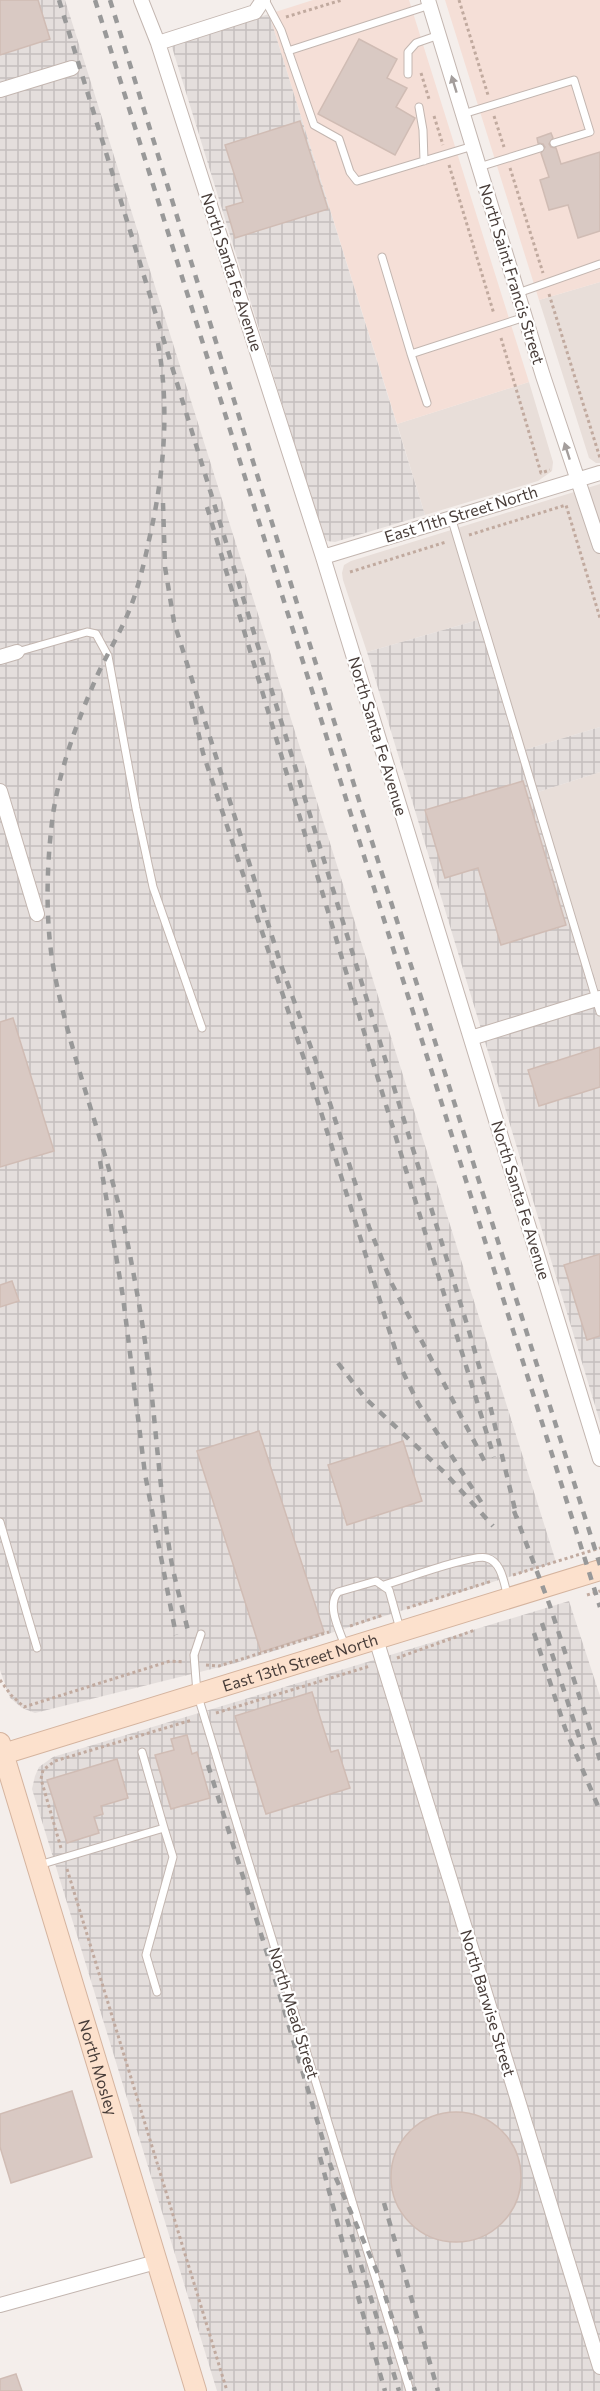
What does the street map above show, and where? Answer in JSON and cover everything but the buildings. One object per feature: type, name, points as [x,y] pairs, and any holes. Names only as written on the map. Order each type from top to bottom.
[{"type":"street","name":"North Santa Fe Avenue","points":[[141,0],[158,43],[323,557],[600,1459]]},
{"type":"street","name":"North Santa Fe Avenue","points":[[146,15],[147,0]]},
{"type":"street","name":"North Saint Francis Street","points":[[429,3],[525,317],[600,546]]},
{"type":"street","points":[[158,43],[261,4]]},
{"type":"street","points":[[0,90],[72,68]]},
{"type":"street","name":"East 11th Street North","points":[[323,557],[600,473]]},
{"type":"street","points":[[0,657],[17,652]]},
{"type":"street","points":[[0,790],[37,914]]},
{"type":"street","points":[[471,1038],[599,1003]]},
{"type":"street","name":"East 13th Street North","points":[[1,1751],[600,1570]]},
{"type":"street","name":"North Barwise Street","points":[[376,1639],[600,2367]]},
{"type":"street","name":"North Mosley","points":[[1,1751],[195,2391]]},
{"type":"street","points":[[0,2305],[156,2262]]},
{"type":"lane","points":[[288,51],[429,3]]},
{"type":"lane","points":[[261,4],[281,30],[314,125],[339,139],[350,172],[357,181],[473,146]]},
{"type":"lane","points":[[408,74],[408,52],[416,43],[439,35]]},
{"type":"lane","points":[[463,114],[574,80],[590,132],[554,143]]},
{"type":"lane","points":[[419,107],[423,130],[424,161]]},
{"type":"lane","points":[[479,167],[540,148]]},
{"type":"lane","points":[[382,256],[427,404]]},
{"type":"lane","points":[[518,293],[600,264]]},
{"type":"lane","points":[[411,354],[525,317]]},
{"type":"lane","points":[[451,517],[599,1003]]},
{"type":"lane","points":[[17,652],[87,632],[96,634],[102,642],[112,675],[153,887],[202,1028]]},
{"type":"lane","points":[[0,1522],[37,1648]]},
{"type":"lane","points":[[384,1585],[479,1557],[488,1558],[498,1566],[508,1599]]},
{"type":"lane","points":[[345,1648],[332,1606],[338,1592],[376,1581],[384,1585],[389,1590],[400,1632]]},
{"type":"lane","name":"North Mead Street","points":[[201,1634],[194,1655],[197,1693],[410,2391]]},
{"type":"lane","points":[[142,1752],[173,1857],[146,1955],[157,1992]]},
{"type":"lane","points":[[36,1866],[164,1828]]},
{"type":"path","points":[[433,111],[542,473],[600,457],[459,0]]},
{"type":"path","points":[[413,47],[429,101]]},
{"type":"path","points":[[350,572],[566,505],[600,618]]},
{"type":"path","points":[[0,1680],[24,1707],[170,1661],[219,1666],[600,1548]]},
{"type":"path","points":[[227,2391],[64,1857],[41,1779],[43,1770],[55,1761],[384,1662],[476,1629]]},
{"type":"shaded area","points":[[0,0],[65,0],[556,1562],[236,1663],[35,1713],[22,1708],[10,1698],[0,1670]]},
{"type":"shaded area","points":[[313,0],[409,0],[529,382],[397,424],[269,14]]},
{"type":"shaded area","points":[[445,0],[600,0],[600,282],[539,300]]},
{"type":"shaded area","points":[[269,14],[425,515],[335,542],[327,541],[323,536],[171,44]]},
{"type":"shaded area","points":[[600,282],[600,463],[596,463],[589,458],[539,300]]},
{"type":"shaded area","points":[[529,382],[553,462],[552,471],[538,481],[425,515],[397,424]]},
{"type":"shaded area","points":[[600,484],[600,727],[521,751],[478,620],[367,652],[343,580],[344,565]]},
{"type":"shaded area","points":[[478,620],[521,751],[600,727],[600,772],[535,793],[600,995],[600,1422],[367,652]]},
{"type":"shaded area","points":[[600,772],[600,995],[535,793]]},
{"type":"shaded area","points":[[569,1601],[600,1696],[600,2391],[217,2391],[32,1789],[39,1767],[53,1757]]},
{"type":"railway","points":[[59,0],[469,1331],[489,1401],[517,1518]]},
{"type":"railway","points":[[95,0],[600,1607]]},
{"type":"railway","points":[[110,0],[304,626],[600,1565]]},
{"type":"railway","points":[[158,343],[164,392],[164,442],[154,516],[143,567],[132,603],[90,693],[64,766],[52,822],[48,902],[52,962],[56,981],[73,1049],[113,1182],[142,1319],[170,1553],[188,1631]]},
{"type":"railway","points":[[163,503],[165,567],[174,622],[281,965],[322,1078],[369,1227],[392,1284],[486,1464]]},
{"type":"railway","points":[[207,507],[494,1457]]},
{"type":"railway","points":[[191,701],[203,753],[311,1080],[401,1368],[418,1403],[485,1508]]},
{"type":"railway","points":[[100,1161],[123,1297],[145,1474],[176,1635]]},
{"type":"railway","points":[[338,1363],[365,1398],[446,1474],[493,1526]]},
{"type":"railway","points":[[514,1511],[550,1606],[600,1760]]},
{"type":"railway","points":[[542,1623],[583,1749]]},
{"type":"railway","points":[[534,1633],[565,1728],[600,1811]]},
{"type":"railway","points":[[208,1765],[331,2167],[379,2276],[415,2391]]},
{"type":"railway","points":[[320,2157],[385,2391]]},
{"type":"railway","points":[[384,2203],[438,2391]]},
{"type":"railway","points":[[347,2219],[399,2391]]}]
